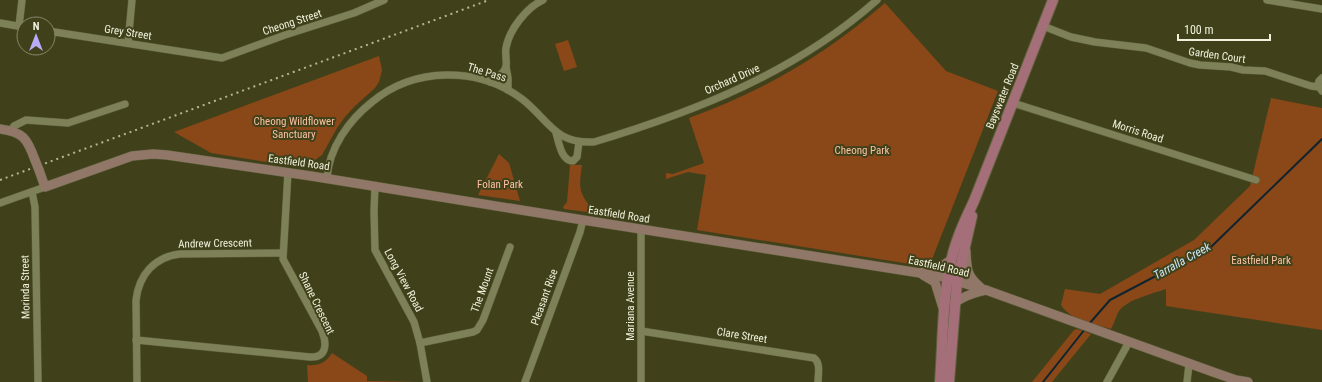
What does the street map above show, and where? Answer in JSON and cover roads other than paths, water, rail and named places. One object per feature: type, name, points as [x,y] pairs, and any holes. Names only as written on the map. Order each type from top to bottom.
[{"type":"main road","name":"Bayswater Road","points":[[949,382],[954,304],[951,260],[1053,0]]},
{"type":"main road","points":[[0,129],[17,132],[25,138],[30,146],[45,187]]},
{"type":"main road","name":"Eastfield Road","points":[[45,187],[122,159],[148,154],[167,155],[327,178],[916,272],[952,280],[984,290],[1189,364],[1236,380],[1248,382]]},
{"type":"main road","name":"Bayswater Road","points":[[940,382],[944,312],[952,280],[966,246],[974,201]]},
{"type":"main road","points":[[966,246],[968,274],[972,280],[984,290]]},
{"type":"main road","points":[[916,272],[939,268],[951,260]]},
{"type":"main road","points":[[916,272],[935,282],[944,312]]},
{"type":"main road","points":[[954,304],[964,297],[984,290]]},
{"type":"street","points":[[22,0],[22,16]]},
{"type":"street","points":[[128,43],[132,0]]},
{"type":"street","name":"Cheong Street","points":[[205,56],[222,58],[285,35],[354,13],[384,0]]},
{"type":"street","points":[[508,90],[505,58],[506,47],[511,34],[533,6],[543,0]]},
{"type":"street","name":"Orchard Drive","points":[[579,142],[594,142],[735,92],[785,66],[816,47],[856,18],[877,0]]},
{"type":"street","points":[[1267,0],[1322,9]]},
{"type":"street","points":[[0,23],[16,26]]},
{"type":"street","name":"Garden Court","points":[[1043,26],[1071,36],[1095,42],[1146,48],[1190,63],[1231,67],[1243,70],[1265,71],[1320,89]]},
{"type":"street","name":"Grey Street","points":[[56,32],[205,56]]},
{"type":"street","points":[[490,82],[500,75],[506,67]]},
{"type":"street","name":"The Pass","points":[[327,178],[327,168],[338,142],[355,117],[384,93],[407,82],[429,76],[461,75],[490,82],[508,90],[530,105],[556,133],[579,142],[578,157],[573,161],[566,160],[563,156],[556,133]]},
{"type":"street","points":[[1320,89],[1319,81],[1322,78]]},
{"type":"street","name":"Morris Road","points":[[1012,103],[1256,180]]},
{"type":"street","points":[[11,130],[14,126],[26,120],[50,123],[68,123],[125,104]]},
{"type":"street","name":"Shane Crescent","points":[[136,340],[310,357],[316,357],[323,352],[325,346],[324,338],[283,258],[282,253],[288,172]]},
{"type":"street","name":"Long View Road","points":[[375,186],[375,250],[414,322],[420,343],[427,382]]},
{"type":"street","points":[[0,203],[45,187]]},
{"type":"street","name":"Morinda Street","points":[[32,192],[35,206],[38,382]]},
{"type":"street","name":"Pleasant Rise","points":[[524,382],[580,232],[583,220]]},
{"type":"street","name":"Mariana Avenue","points":[[641,229],[641,382]]},
{"type":"street","name":"The Mount","points":[[420,343],[466,334],[477,330],[483,320],[510,247]]},
{"type":"street","name":"Andrew Crescent","points":[[137,382],[136,300],[138,287],[146,272],[156,263],[174,254],[282,253]]},
{"type":"street","name":"Clare Street","points":[[641,331],[814,358],[818,363],[818,382]]},
{"type":"street","points":[[1107,382],[1129,342]]},
{"type":"street","points":[[1187,382],[1189,364]]},
{"type":"waterway","name":"Tarralla Creek","points":[[1089,324],[1110,300],[1211,247],[1322,139]]},
{"type":"waterway","name":"Tarralla Creek","points":[[1043,382],[1085,329]]},
{"type":"railway","points":[[0,180],[489,0]]},
{"type":"park label","name":"Cheong Wildflower Sanctuary","points":[[294,127]]},
{"type":"park label","name":"Cheong Park","points":[[862,150]]},
{"type":"park label","name":"Folan Park","points":[[500,184]]},
{"type":"park label","name":"Eastfield Park","points":[[1261,260]]}]
